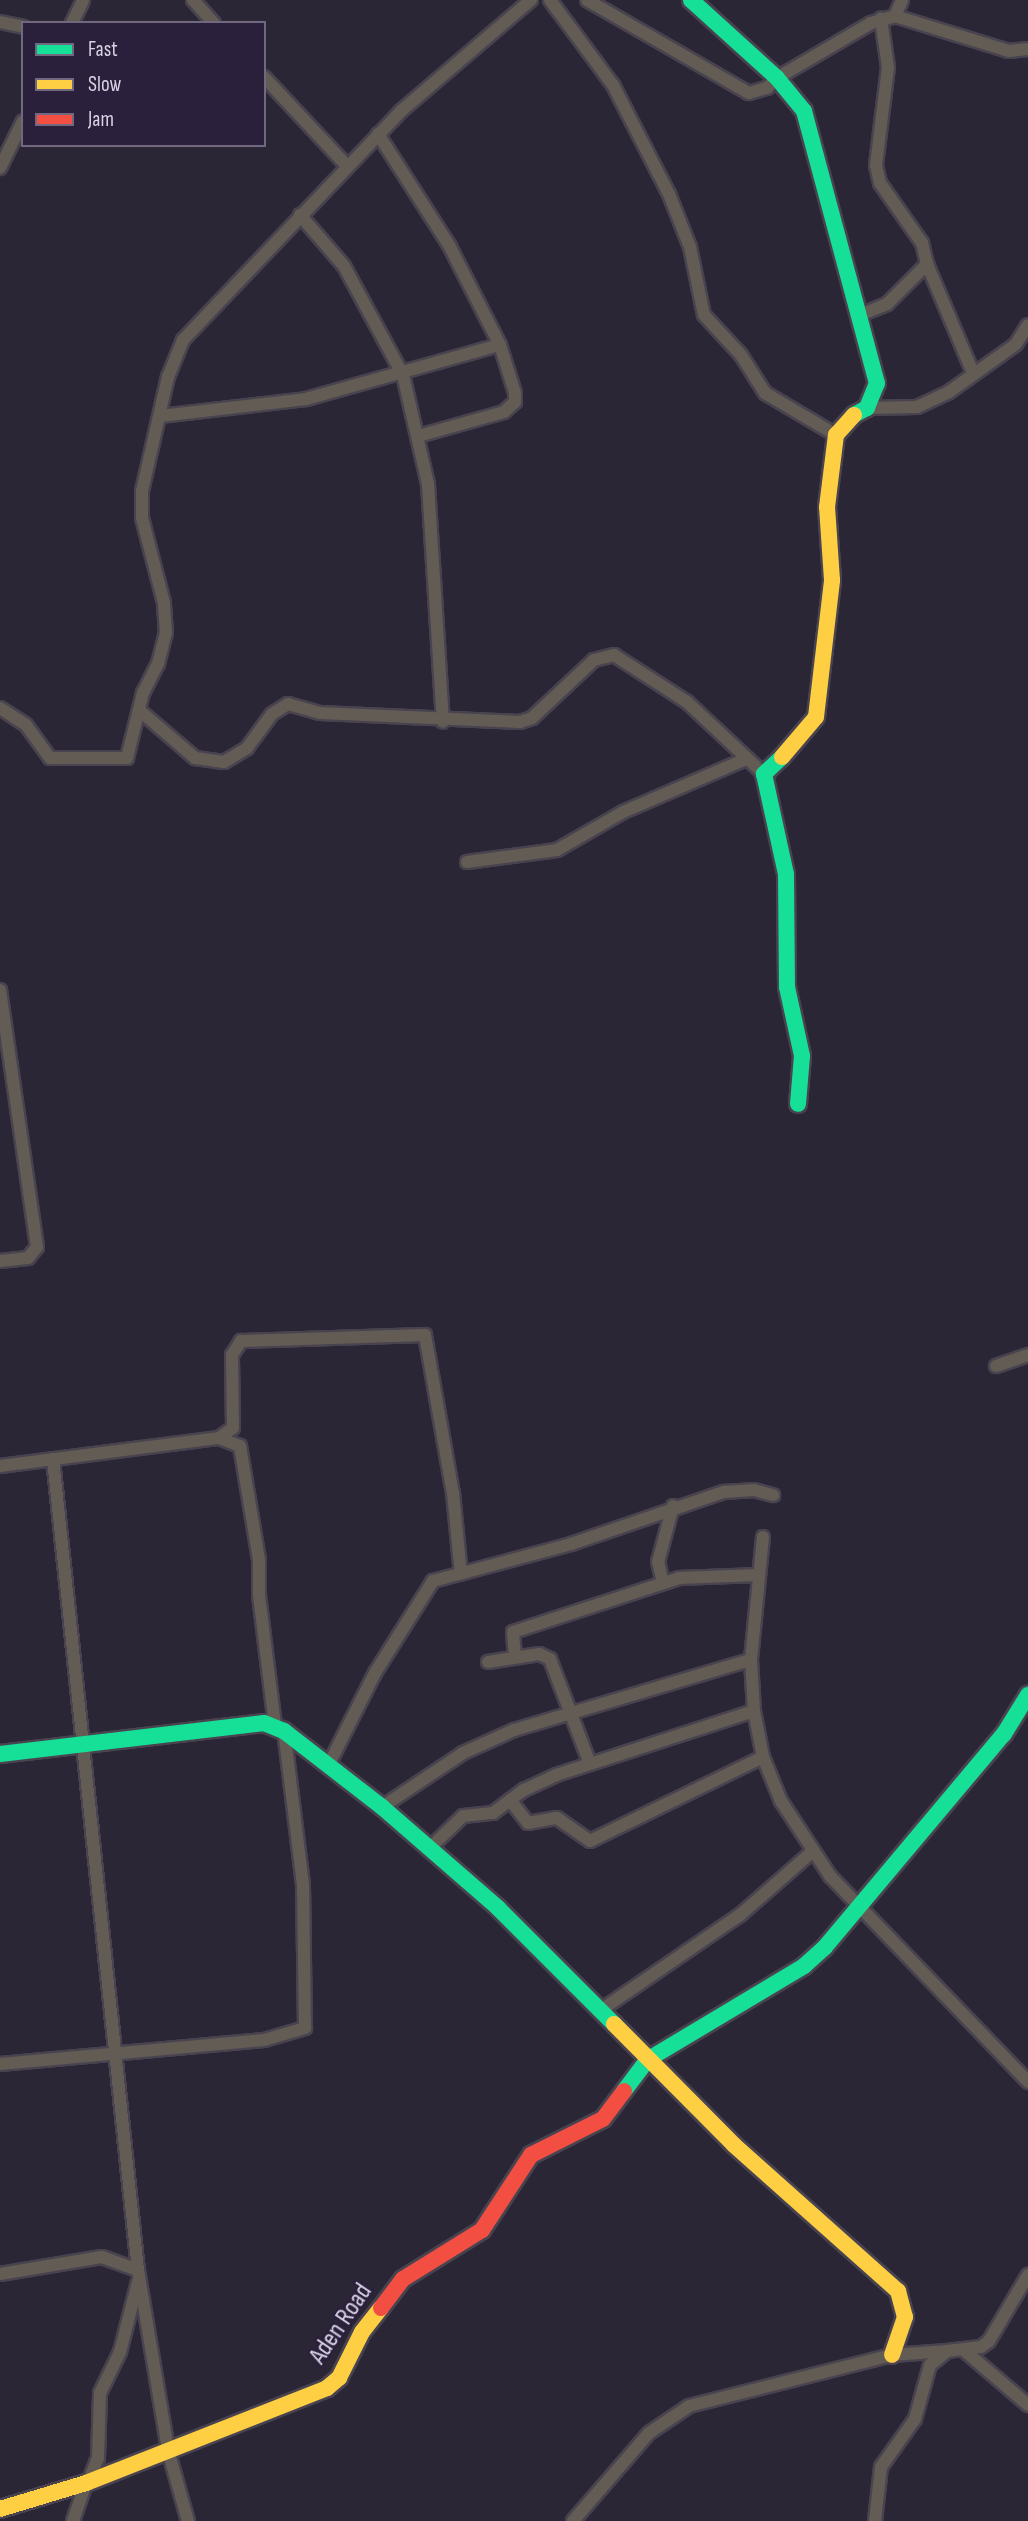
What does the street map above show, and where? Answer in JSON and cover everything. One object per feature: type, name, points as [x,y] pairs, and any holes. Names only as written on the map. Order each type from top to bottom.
[{"type":"street","points":[[73,21],[83,0]]},
{"type":"street","points":[[193,0],[212,21]]},
{"type":"street","points":[[0,708],[26,725],[50,758],[108,761],[127,758],[131,752],[138,710],[166,633],[164,603],[142,518],[142,491],[159,416],[183,340],[346,165],[531,0]]},
{"type":"street","points":[[551,0],[613,85],[669,194],[690,247],[704,315],[741,355],[765,393],[836,435]]},
{"type":"street","points":[[587,0],[742,91],[758,93],[777,78],[881,19],[895,16],[1009,51],[1028,49]]},
{"type":"street","points":[[691,0],[777,78],[804,111],[877,383],[867,408]]},
{"type":"street","points":[[895,16],[902,0]]},
{"type":"street","points":[[881,19],[888,67],[876,165],[880,183],[922,243],[927,264],[973,373]]},
{"type":"street","points":[[0,22],[21,27]]},
{"type":"street","points":[[266,79],[346,165]]},
{"type":"street","points":[[0,168],[21,125]]},
{"type":"street","points":[[378,134],[449,245],[500,345],[515,393],[512,407],[418,436]]},
{"type":"street","points":[[300,215],[359,288],[403,375],[428,484],[443,722]]},
{"type":"street","points":[[860,315],[887,304],[927,264]]},
{"type":"street","points":[[764,774],[810,729],[816,717],[832,580],[827,507],[836,435],[849,418],[867,408],[917,407],[949,392],[1016,344],[1028,325]]},
{"type":"street","points":[[159,416],[284,404],[403,375],[500,345]]},
{"type":"street","points":[[138,710],[195,758],[211,762],[236,757],[272,714],[288,704],[320,713],[443,722],[508,723],[532,718],[594,660],[614,655],[687,702],[764,774],[786,874],[787,987],[802,1056],[798,1104]]},
{"type":"street","points":[[467,862],[556,850],[622,812],[746,759]]},
{"type":"street","points":[[0,990],[6,1063],[37,1247],[28,1258],[0,1261]]},
{"type":"street","points":[[219,1438],[233,1428],[232,1355],[241,1341],[425,1335],[453,1493],[461,1574]]},
{"type":"street","points":[[996,1366],[1028,1355]]},
{"type":"street","points":[[0,1466],[219,1438],[234,1441],[243,1453],[303,1885],[308,2024],[296,2033],[264,2040],[0,2064]]},
{"type":"street","points":[[53,1459],[139,2274],[168,2450],[188,2521]]},
{"type":"street","points":[[329,1764],[420,1597],[433,1581],[570,1544],[674,1506],[724,1492],[754,1490],[773,1495]]},
{"type":"street","points":[[663,1583],[659,1558],[674,1506]]},
{"type":"street","points":[[764,1537],[751,1660],[754,1711],[763,1757],[781,1801],[813,1852],[859,1906],[1028,2082]]},
{"type":"street","points":[[514,1656],[513,1632],[663,1583],[698,1575],[758,1575]]},
{"type":"street","points":[[488,1662],[539,1654],[550,1659],[590,1765]]},
{"type":"street","points":[[382,1807],[484,1743],[570,1712],[751,1660]]},
{"type":"street","points":[[647,2060],[804,1966],[859,1906],[1004,1734],[1028,1695]]},
{"type":"street","points":[[429,1849],[463,1816],[493,1813],[510,1800],[556,1776],[754,1711]]},
{"type":"street","points":[[0,1754],[83,1743],[280,1728],[382,1807],[535,1942],[647,2060],[898,2291],[905,2317],[892,2355]]},
{"type":"street","points":[[510,1800],[528,1823],[557,1818],[590,1841],[763,1757]]},
{"type":"street","points":[[601,2010],[740,1915],[813,1852]]},
{"type":"street","name":"Aden Road","points":[[0,2510],[87,2482],[327,2388],[339,2378],[362,2332],[403,2279],[482,2230],[531,2155],[606,2116],[647,2060]]},
{"type":"street","points":[[0,2274],[102,2257],[139,2274]]},
{"type":"street","points":[[73,2521],[98,2458],[100,2393],[120,2353],[139,2274]]},
{"type":"street","points":[[573,2521],[649,2433],[689,2406],[892,2355],[965,2351],[989,2341],[1028,2275]]},
{"type":"street","points":[[875,2521],[881,2468],[915,2419],[930,2365],[947,2351]]},
{"type":"street","points":[[965,2351],[1028,2405]]},
{"type":"street","points":[[59,2489],[67,2497],[73,2521]]},
{"type":"traffic: fast","points":[[691,0],[777,78],[804,111],[877,383],[867,408],[854,415]]},
{"type":"traffic: fast","points":[[782,757],[764,774],[786,874],[787,987],[802,1056],[798,1104]]},
{"type":"traffic: fast","points":[[624,2091],[647,2060],[804,1966],[825,1947],[1004,1734],[1028,1695]]},
{"type":"traffic: fast","points":[[0,1754],[264,1723],[284,1731],[382,1807],[498,1908],[614,2024]]},
{"type":"traffic: slow","points":[[782,757],[816,717],[832,580],[827,507],[836,435],[854,415]]},
{"type":"traffic: slow","points":[[614,2024],[734,2145],[898,2291],[905,2317],[892,2355]]},
{"type":"traffic: slow","points":[[0,2509],[86,2483],[327,2388],[339,2378],[362,2332],[381,2308]]},
{"type":"traffic: jam","points":[[381,2308],[403,2279],[482,2230],[531,2155],[603,2119],[624,2091]]}]
